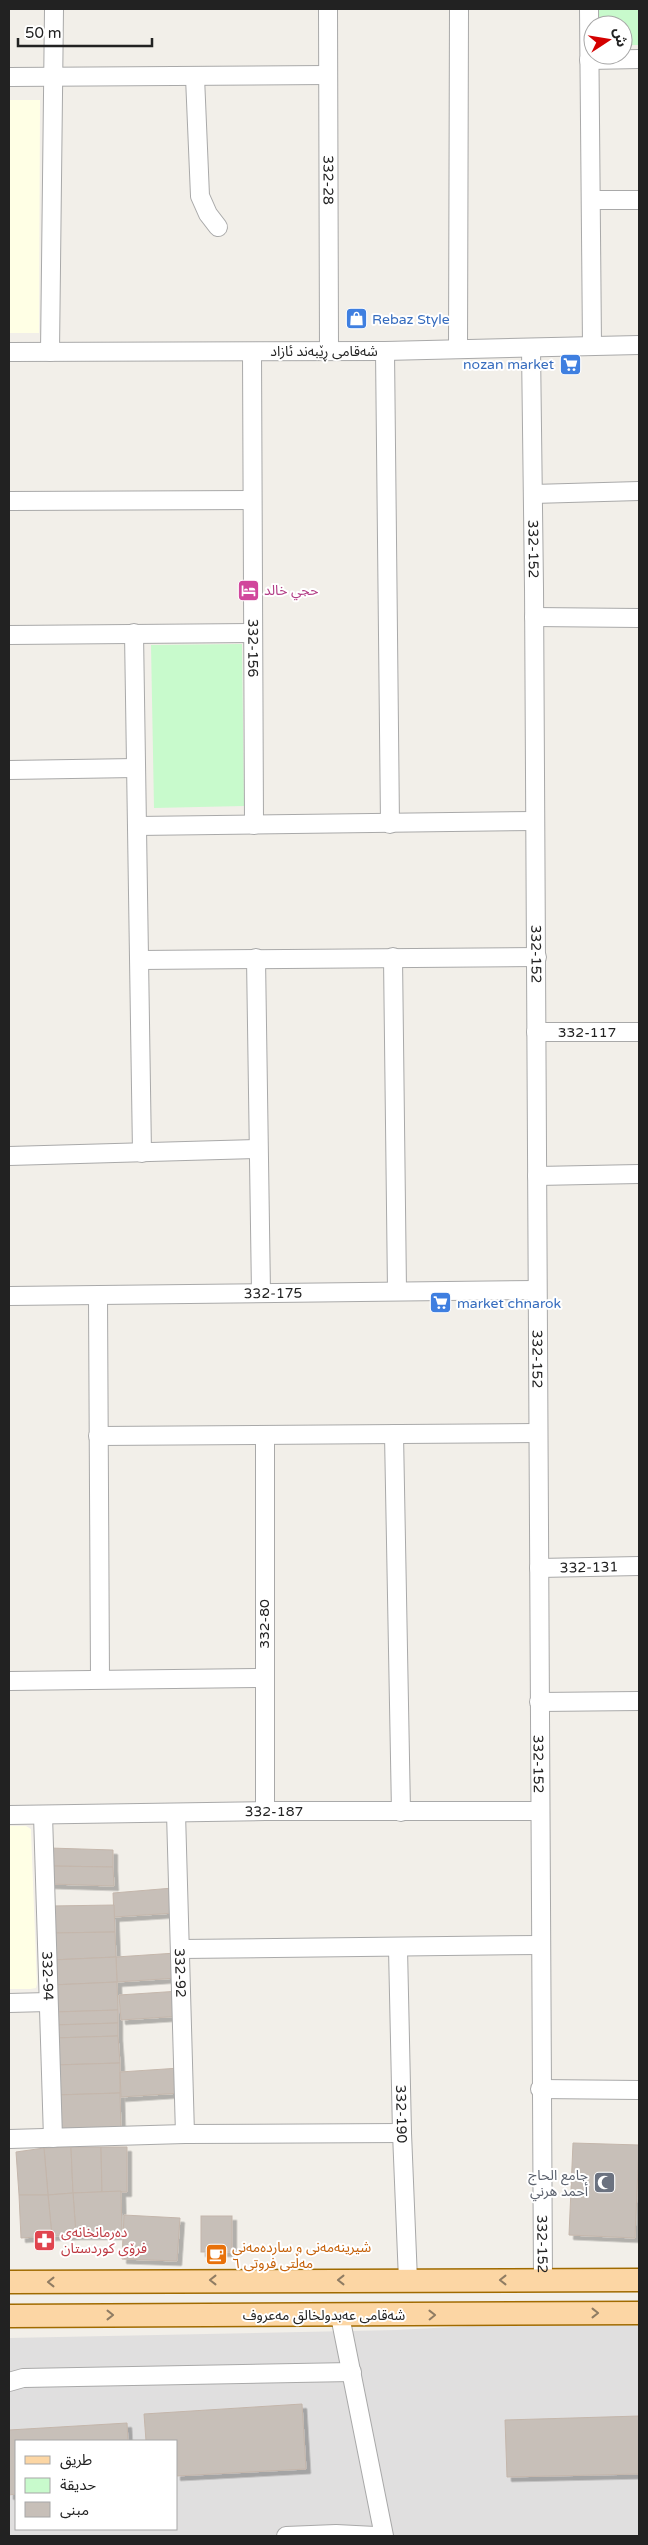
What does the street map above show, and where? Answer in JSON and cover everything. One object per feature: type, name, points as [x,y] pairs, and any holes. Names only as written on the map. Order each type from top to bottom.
[{"type":"main road","points":[[261,2315],[262,2280]]},
{"type":"main road","points":[[9,2282],[639,2280]]},
{"type":"main road","name":"شەقامی عەبدولخالق مەعروف","points":[[9,2316],[340,2316],[639,2313]]},
{"type":"street","points":[[50,352],[54,9]]},
{"type":"street","name":"332-28","points":[[328,9],[329,350]]},
{"type":"street","points":[[458,349],[459,9]]},
{"type":"street","points":[[589,65],[592,200],[592,346]]},
{"type":"street","points":[[9,77],[195,78],[328,75]]},
{"type":"street","points":[[195,78],[200,196],[208,214],[218,228]]},
{"type":"street","points":[[592,200],[639,200]]},
{"type":"street","name":"شەقامی ڕێبەند ئازاد","points":[[9,352],[385,351],[639,345]]},
{"type":"street","name":"332-152","points":[[531,348],[537,957],[536,1290],[540,2089],[543,2280]]},
{"type":"street","points":[[385,351],[390,824]]},
{"type":"street","name":"332-156","points":[[252,352],[254,825]]},
{"type":"street","points":[[533,494],[639,491]]},
{"type":"street","points":[[9,501],[252,500]]},
{"type":"street","points":[[534,617],[639,618]]},
{"type":"street","points":[[134,633],[142,1153]]},
{"type":"street","points":[[9,635],[252,633]]},
{"type":"street","points":[[9,770],[135,768]]},
{"type":"street","points":[[137,826],[535,821]]},
{"type":"street","points":[[393,957],[397,1291]]},
{"type":"street","points":[[140,960],[537,957]]},
{"type":"street","points":[[256,958],[261,1293]]},
{"type":"street","name":"332-117","points":[[536,1032],[639,1032]]},
{"type":"street","points":[[9,1156],[258,1149]]},
{"type":"street","points":[[537,1176],[639,1174]]},
{"type":"street","name":"332-175","points":[[9,1296],[98,1297],[536,1290]]},
{"type":"street","points":[[98,1297],[100,1679]]},
{"type":"street","points":[[98,1436],[537,1433]]},
{"type":"street","points":[[394,1434],[401,1812]]},
{"type":"street","name":"332-80","points":[[265,1436],[263,1678],[265,1812]]},
{"type":"street","name":"332-131","points":[[538,1568],[639,1566]]},
{"type":"street","points":[[9,1681],[263,1678]]},
{"type":"street","points":[[539,1702],[639,1701]]},
{"type":"street","name":"332-187","points":[[9,1815],[540,1811]]},
{"type":"street","name":"332-92","points":[[176,1813],[185,2134]]},
{"type":"street","name":"332-94","points":[[43,1815],[53,2138]]},
{"type":"street","points":[[180,1949],[540,1945]]},
{"type":"street","name":"332-190","points":[[398,1948],[402,2133],[408,2280]]},
{"type":"street","points":[[9,2003],[48,2002]]},
{"type":"street","points":[[540,2089],[639,2090]]},
{"type":"street","points":[[9,2139],[185,2134],[402,2133]]},
{"type":"street","points":[[340,2316],[384,2536]]},
{"type":"street","points":[[9,2382],[23,2378],[352,2372]]},
{"type":"street","points":[[286,2536],[336,2534],[375,2536]]},
{"type":"shaded area","points":[[9,100],[40,100],[39,333],[9,333]]},
{"type":"shaded area","points":[[9,1826],[26,1826],[31,1829],[37,1984],[36,1988],[9,1989]]},
{"type":"shaded area","points":[[639,2317],[639,2536],[9,2536],[9,2338],[396,2330]]},
{"type":"green space","points":[[594,9],[639,9],[639,45],[633,45],[633,15],[594,15]]},
{"type":"green space","points":[[242,644],[244,806],[154,808],[151,645]]},
{"type":"building","points":[[50,1848],[113,1850],[113,1867],[50,1866]]},
{"type":"building","points":[[50,1866],[113,1867],[114,1886],[50,1884]]},
{"type":"building","points":[[173,1888],[175,1913],[114,1917],[113,1893]]},
{"type":"building","points":[[114,1905],[115,1932],[52,1933],[51,1906]]},
{"type":"building","points":[[115,1932],[116,1957],[52,1960],[52,1933]]},
{"type":"building","points":[[176,1953],[178,1978],[117,1982],[116,1957]]},
{"type":"building","points":[[116,1957],[117,1982],[52,1985],[52,1960]]},
{"type":"building","points":[[117,1982],[118,2010],[54,2012],[52,1985]]},
{"type":"building","points":[[180,1991],[182,2016],[121,2020],[119,1995]]},
{"type":"building","points":[[118,2010],[118,2023],[54,2025],[54,2012]]},
{"type":"building","points":[[118,2023],[118,2036],[54,2038],[54,2025]]},
{"type":"building","points":[[118,2036],[120,2063],[55,2065],[54,2038]]},
{"type":"building","points":[[120,2063],[120,2093],[56,2095],[55,2065]]},
{"type":"building","points":[[180,2068],[181,2093],[121,2097],[120,2072]]},
{"type":"building","points":[[120,2093],[121,2130],[57,2131],[56,2095]]},
{"type":"building","points":[[573,2143],[639,2145],[635,2238],[569,2235]]},
{"type":"building","points":[[71,2147],[73,2193],[48,2195],[44,2148]]},
{"type":"building","points":[[71,2147],[101,2147],[102,2192],[73,2193]]},
{"type":"building","points":[[101,2147],[127,2147],[127,2192],[102,2192]]},
{"type":"building","points":[[44,2148],[48,2195],[19,2195],[16,2152]]},
{"type":"building","points":[[121,2191],[122,2235],[76,2235],[73,2193]]},
{"type":"building","points":[[73,2193],[76,2235],[52,2236],[48,2195]]},
{"type":"building","points":[[19,2195],[48,2195],[52,2236],[21,2238]]},
{"type":"building","points":[[124,2215],[180,2218],[177,2261],[122,2259]]},
{"type":"building","points":[[201,2216],[232,2216],[232,2252],[201,2252]]},
{"type":"building","points":[[302,2404],[306,2469],[178,2476],[178,2440],[146,2440],[144,2414]]},
{"type":"building","points":[[639,2416],[639,2474],[507,2477],[505,2420]]},
{"type":"building","points":[[127,2423],[128,2440],[15,2440],[15,2494],[9,2495],[9,2430]]},
{"type":"place","name":"Rebaz Style","points":[[356,319]]},
{"type":"place","name":"nozan market","points":[[570,364]]},
{"type":"place","name":"حجي خالد","points":[[248,590]]},
{"type":"place","name":"market chnarok","points":[[441,1303]]},
{"type":"place","name":"جامع الحاج أحمد هرني","points":[[604,2183]]},
{"type":"place","name":"دەرمانخانەی فرۆی کوردستان","points":[[45,2240]]},
{"type":"place","name":"شیرینەمەنی و ساردەمەنی مەڵتی فروتی ٦","points":[[216,2255]]}]
